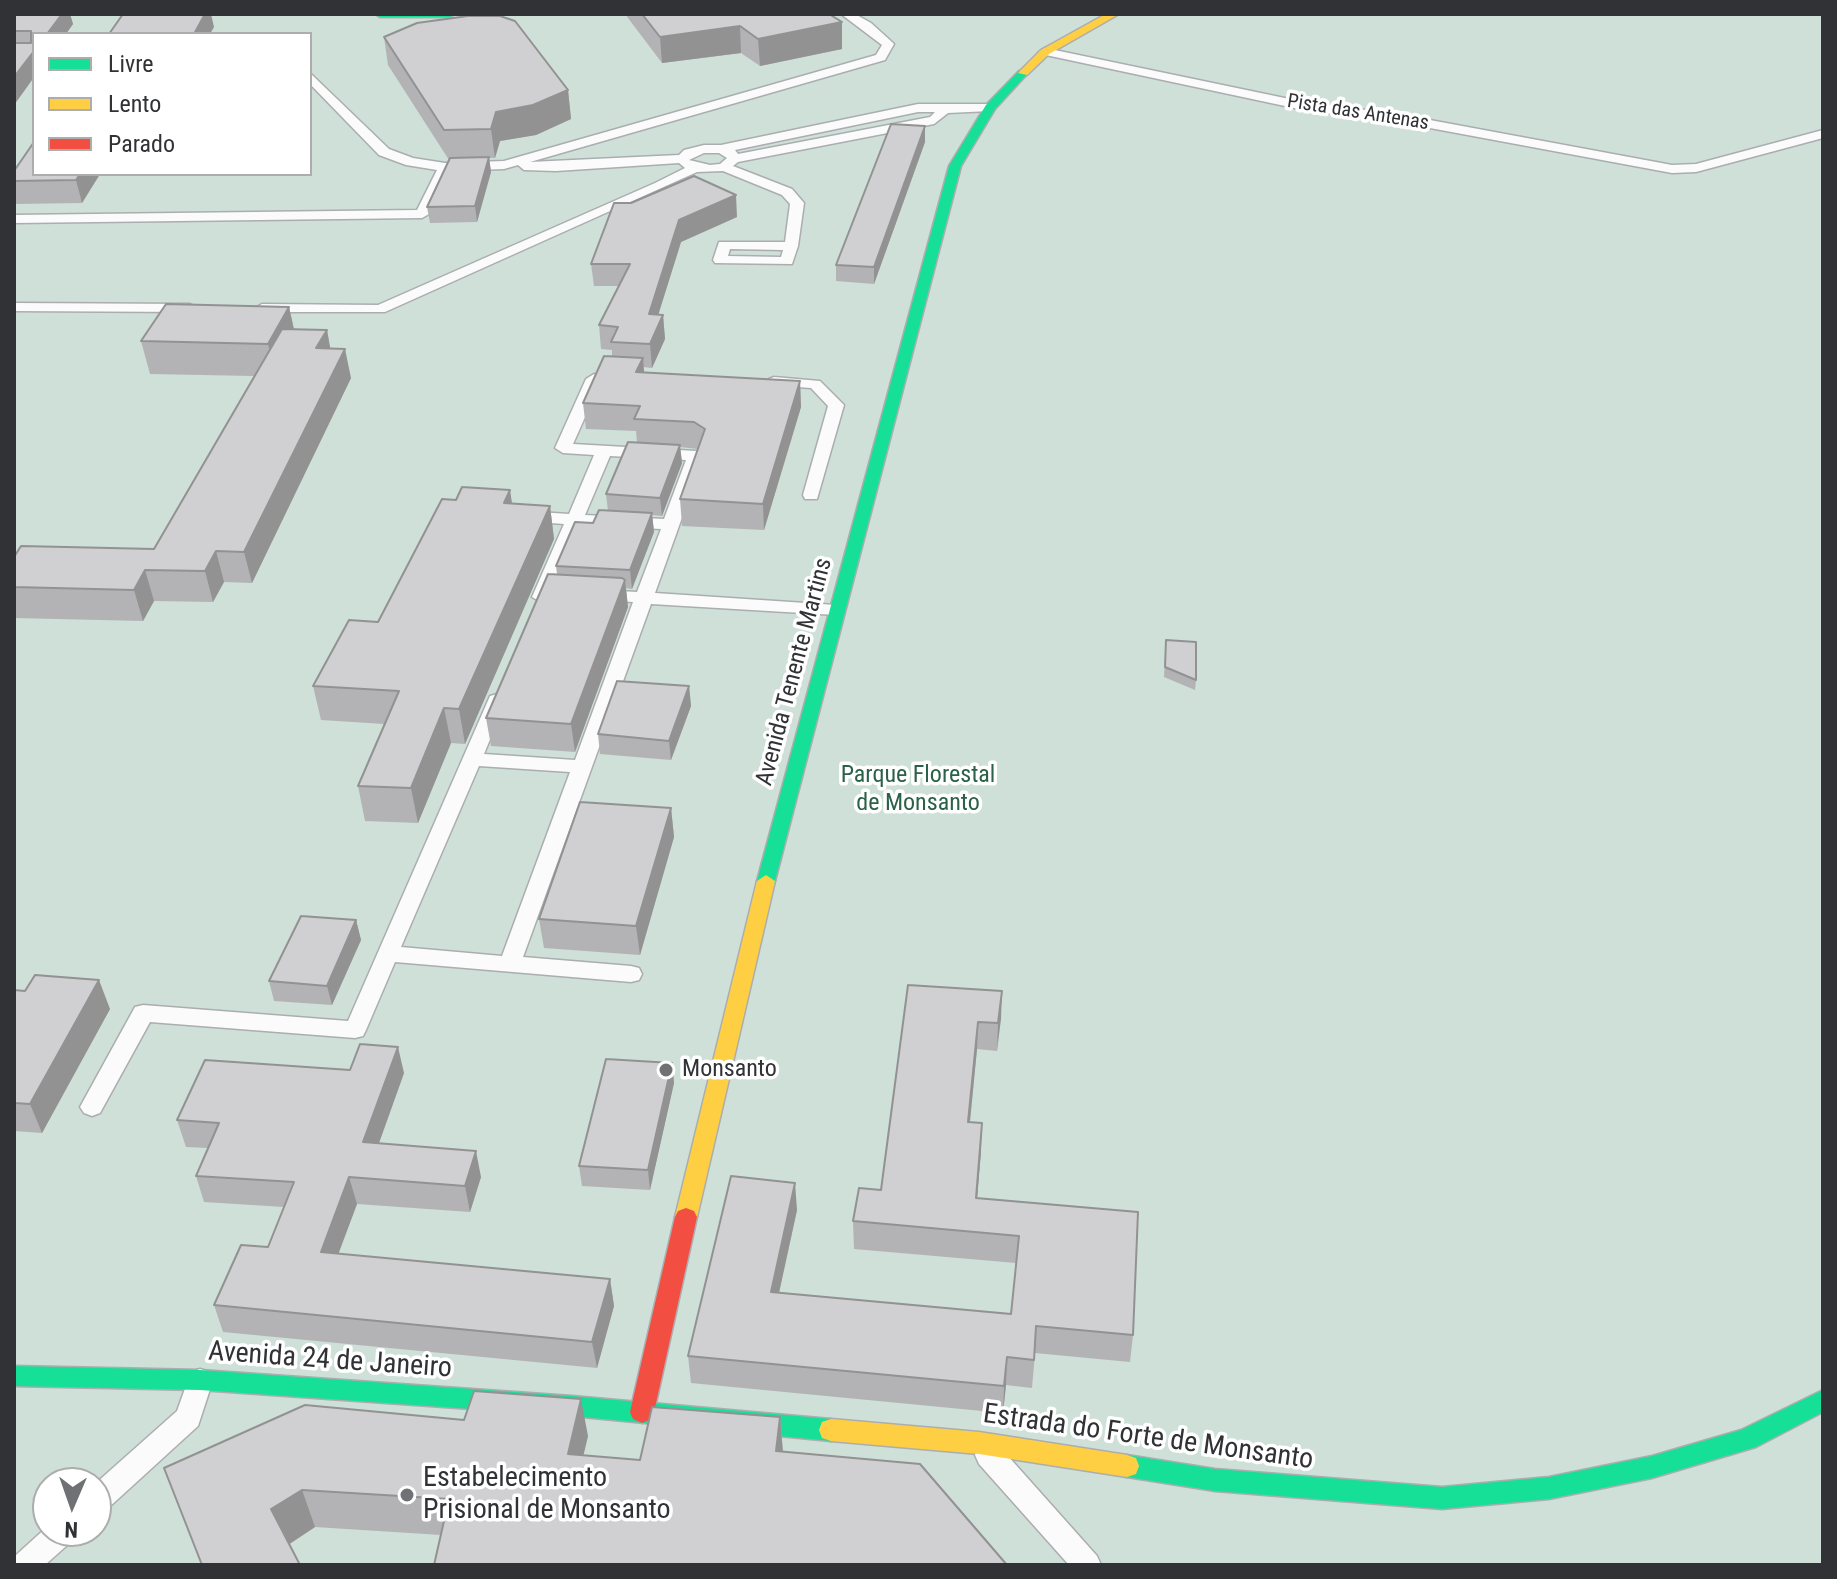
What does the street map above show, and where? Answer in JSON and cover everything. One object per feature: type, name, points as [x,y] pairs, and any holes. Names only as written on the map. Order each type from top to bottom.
[{"type":"street","points":[[380,14],[450,14]]},
{"type":"street","name":"Avenida Tenente Martins","points":[[642,1412],[736,993],[955,166],[990,107],[1045,52],[1114,14]]},
{"type":"street","name":"Avenida 24 de Janeiro","points":[[14,1376],[200,1380],[642,1412]]},
{"type":"street","name":"Estrada do Forte de Monsanto","points":[[642,1412],[979,1443],[1215,1480],[1442,1498],[1549,1488],[1652,1467],[1747,1439],[1823,1400]]},
{"type":"lane","points":[[504,165],[600,140],[824,71],[881,57],[888,44],[867,25],[847,14]]},
{"type":"lane","name":"Pista das Antenas","points":[[1045,52],[1299,105],[1403,119],[1672,169],[1696,168],[1823,134]]},
{"type":"lane","points":[[312,79],[384,152],[411,162],[445,167],[729,163],[934,120],[945,109]]},
{"type":"lane","points":[[689,164],[689,153],[918,108],[990,107]]},
{"type":"lane","points":[[721,149],[731,153],[729,163]]},
{"type":"lane","points":[[729,163],[787,192],[797,203],[791,246]]},
{"type":"lane","points":[[253,308],[380,309],[689,164]]},
{"type":"lane","points":[[14,219],[422,214],[445,167]]},
{"type":"lane","points":[[14,307],[205,308]]},
{"type":"lane","points":[[510,964],[696,456],[563,448],[596,373],[612,374]]},
{"type":"lane","points":[[752,381],[815,384],[836,405],[811,495]]},
{"type":"lane","points":[[531,620],[551,592],[575,519],[604,451]]},
{"type":"lane","points":[[498,514],[671,525]]},
{"type":"lane","points":[[587,594],[836,610]]},
{"type":"lane","points":[[92,1107],[143,1013],[355,1030],[507,675]]},
{"type":"lane","points":[[471,759],[582,767]]},
{"type":"lane","points":[[388,954],[631,974]]},
{"type":"lane","points":[[112,1487],[188,1418],[200,1380]]},
{"type":"lane","points":[[979,1443],[1087,1565]]},
{"type":"lane","points":[[25,1565],[45,1547]]},
{"type":"green space","name":"Parque Florestal de Monsanto","points":[[14,14],[1823,14],[1823,1565],[14,1565]]},
{"type":"building","points":[[14,14],[62,14],[48,32],[32,32],[32,54],[14,77],[14,43],[31,43],[31,31],[14,31]]},
{"type":"building","points":[[123,14],[205,14],[195,32],[110,32]]},
{"type":"building","points":[[642,14],[829,14],[842,22],[758,39],[740,26],[660,37]]},
{"type":"building","points":[[468,16],[500,16],[515,21],[568,90],[533,105],[496,112],[491,129],[444,130],[384,37],[417,23]]},
{"type":"building","points":[[891,124],[925,126],[874,267],[836,265]]},
{"type":"building","points":[[32,145],[32,176],[79,176],[76,180],[14,181],[14,171]]},
{"type":"building","points":[[489,157],[475,206],[427,207],[450,158]]},
{"type":"building","points":[[694,176],[736,195],[679,220],[649,314],[663,315],[650,344],[611,342],[618,327],[599,325],[630,264],[591,264],[614,203],[631,203]]},
{"type":"building","points":[[166,304],[289,307],[268,344],[141,341]]},
{"type":"building","points":[[282,329],[327,330],[316,348],[345,349],[244,552],[216,551],[205,571],[145,570],[134,590],[14,587],[14,557],[21,546],[154,549]]},
{"type":"building","points":[[604,356],[643,358],[636,372],[800,381],[763,504],[680,499],[705,429],[694,422],[634,419],[640,406],[583,403]]},
{"type":"building","points":[[628,442],[680,445],[660,498],[606,494]]},
{"type":"building","points":[[462,487],[510,490],[504,503],[550,506],[459,709],[444,708],[411,788],[358,786],[399,691],[313,686],[349,620],[378,622],[442,499],[456,500]]},
{"type":"building","points":[[599,510],[652,513],[630,570],[556,566],[575,522],[593,523]]},
{"type":"building","points":[[548,574],[625,580],[571,724],[486,718]]},
{"type":"building","points":[[1166,640],[1196,642],[1196,680],[1165,667]]},
{"type":"building","points":[[617,681],[689,686],[669,741],[598,734]]},
{"type":"building","points":[[580,802],[671,808],[636,926],[539,919]]},
{"type":"building","points":[[301,916],[356,920],[327,986],[269,981]]},
{"type":"building","points":[[35,975],[99,980],[30,1104],[14,1103],[14,990],[25,991]]},
{"type":"building","points":[[908,985],[1002,991],[998,1023],[978,1022],[968,1122],[982,1123],[976,1198],[1138,1212],[1133,1335],[1036,1326],[1034,1360],[1007,1357],[1004,1386],[688,1356],[731,1176],[795,1183],[771,1292],[1011,1314],[1019,1236],[853,1221],[859,1188],[881,1190]]},
{"type":"building","points":[[360,1044],[398,1047],[363,1142],[476,1151],[465,1186],[349,1177],[321,1252],[610,1279],[592,1342],[214,1305],[241,1245],[268,1247],[294,1182],[196,1176],[219,1123],[177,1120],[205,1060],[350,1070]]},
{"type":"building","points":[[606,1059],[672,1063],[648,1170],[579,1166]]},
{"type":"building","name":"Estabelecimento Prisional de Monsanto","points":[[474,1391],[581,1399],[568,1454],[640,1460],[652,1407],[780,1417],[776,1451],[920,1464],[1007,1565],[434,1565],[449,1499],[302,1490],[271,1509],[300,1565],[202,1565],[164,1468],[305,1405],[464,1420]]},
{"type":"traffic: fast","points":[[380,14],[450,14]]},
{"type":"traffic: fast","points":[[766,881],[955,166],[990,107],[1023,73]]},
{"type":"traffic: fast","points":[[14,1376],[200,1380],[572,1406],[831,1430]]},
{"type":"traffic: fast","points":[[1127,1466],[1215,1480],[1442,1498],[1549,1488],[1652,1467],[1747,1439],[1823,1400]]},
{"type":"traffic: slow","points":[[1023,73],[1045,52],[1114,14]]},
{"type":"traffic: slow","points":[[686,1217],[766,881]]},
{"type":"traffic: slow","points":[[831,1430],[979,1443],[1127,1466]]},
{"type":"traffic: jam","points":[[642,1412],[686,1217]]},
{"type":"place","name":"Monsanto","points":[[666,1070]]},
{"type":"place","name":"Estabelecimento Prisional de Monsanto","points":[[407,1495]]}]
